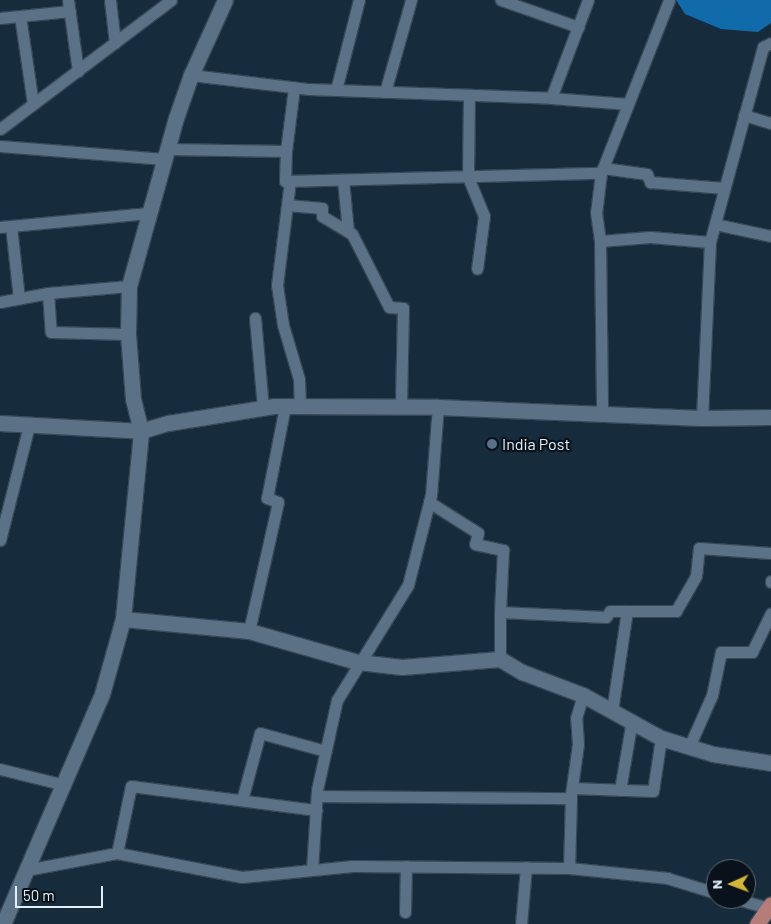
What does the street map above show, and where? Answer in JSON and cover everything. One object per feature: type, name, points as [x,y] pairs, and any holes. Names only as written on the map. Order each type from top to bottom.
[{"type":"main road","points":[[757,924],[770,907]]},
{"type":"street","points":[[110,0],[115,43]]},
{"type":"street","points":[[0,129],[115,43],[159,5],[171,0]]},
{"type":"street","points":[[3,924],[65,785],[102,694],[123,619],[141,430],[133,399],[128,334],[129,286],[165,154],[191,75],[225,0]]},
{"type":"street","points":[[336,90],[359,0]]},
{"type":"street","points":[[385,92],[412,0]]},
{"type":"street","points":[[501,0],[578,27]]},
{"type":"street","points":[[551,98],[588,0]]},
{"type":"street","points":[[602,414],[600,241],[596,212],[602,171],[669,0]]},
{"type":"street","points":[[0,18],[20,16],[69,5],[78,70]]},
{"type":"street","points":[[20,16],[33,104]]},
{"type":"street","points":[[702,418],[710,242],[763,47],[771,43]]},
{"type":"street","points":[[191,75],[294,88],[551,98],[628,104]]},
{"type":"street","points":[[294,88],[286,151],[285,181],[468,177],[602,171],[647,174],[650,182],[724,188]]},
{"type":"street","points":[[468,95],[468,177],[484,216],[476,269]]},
{"type":"street","points":[[744,115],[771,123]]},
{"type":"street","points":[[0,146],[165,154],[286,151]]},
{"type":"street","points":[[343,180],[348,231]]},
{"type":"street","points":[[290,181],[277,286],[283,325],[299,379],[300,406]]},
{"type":"street","points":[[287,205],[322,208],[322,216],[352,234],[389,307],[403,308],[402,407]]},
{"type":"street","points":[[19,298],[5,227],[148,213]]},
{"type":"street","points":[[715,224],[771,236]]},
{"type":"street","points":[[600,241],[650,237],[710,242]]},
{"type":"street","points":[[0,302],[48,293],[129,286]]},
{"type":"street","points":[[48,293],[51,332],[128,334]]},
{"type":"street","points":[[255,318],[263,408]]},
{"type":"street","points":[[249,631],[278,502],[266,498],[285,406]]},
{"type":"street","points":[[0,423],[141,430],[168,422],[285,406],[438,407],[702,418],[771,417]]},
{"type":"street","points":[[312,870],[317,796],[337,700],[358,662],[408,586],[429,502],[438,407]]},
{"type":"street","points":[[0,540],[29,425]]},
{"type":"street","points":[[429,502],[478,533],[475,544],[504,550],[500,612],[500,659]]},
{"type":"street","points":[[500,612],[606,617],[610,610],[676,611],[696,576],[699,548],[771,553]]},
{"type":"street","points":[[612,711],[627,611]]},
{"type":"street","points":[[688,747],[712,695],[721,652],[752,652],[771,613]]},
{"type":"street","points":[[123,619],[249,631],[358,662],[402,667],[500,659],[522,672],[583,695],[632,720],[661,738],[713,754],[771,763]]},
{"type":"street","points":[[569,868],[571,793],[578,744],[576,718],[583,695]]},
{"type":"street","points":[[620,790],[632,720]]},
{"type":"street","points":[[242,800],[260,733],[326,751]]},
{"type":"street","points":[[317,796],[653,791],[661,738]]},
{"type":"street","points":[[0,769],[65,785]]},
{"type":"street","points":[[116,853],[131,786],[316,810]]},
{"type":"street","points":[[26,870],[116,853],[242,877],[312,870],[406,866],[569,868],[667,878],[706,890]]},
{"type":"street","points":[[405,912],[406,866]]},
{"type":"street","points":[[521,924],[526,867]]},
{"type":"street","points":[[756,904],[770,907]]},
{"type":"water","points":[[676,0],[771,0],[771,23],[758,32],[721,29],[685,14]]},
{"type":"place","name":"India Post","points":[[492,444]]}]
